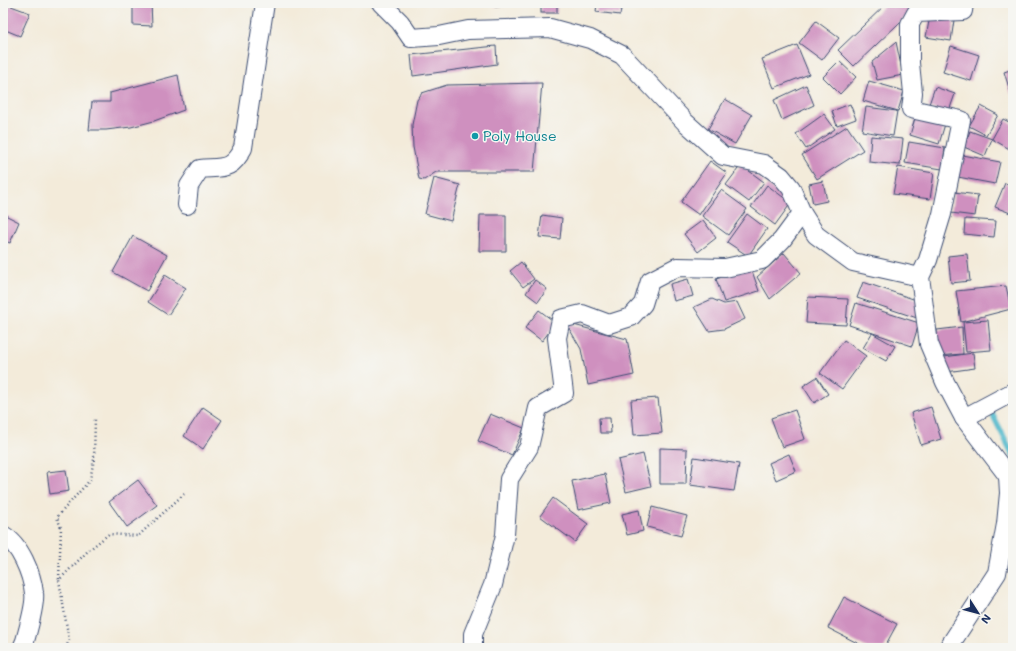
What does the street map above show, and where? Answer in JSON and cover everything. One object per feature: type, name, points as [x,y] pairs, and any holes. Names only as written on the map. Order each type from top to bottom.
[{"type":"street","points":[[187,205],[189,186],[200,169],[227,166],[236,161],[243,148],[265,3]]},
{"type":"street","points":[[381,3],[400,22],[412,38],[439,36],[468,30],[550,28],[590,39],[622,55],[685,122],[723,156],[764,164],[781,176],[790,188],[802,213],[816,235],[853,262],[920,277]]},
{"type":"street","points":[[948,648],[997,574],[1006,524],[1011,476],[964,418],[945,382],[929,344],[920,277],[928,260],[942,214],[961,120],[911,109],[913,93],[910,63],[910,24],[916,13],[964,11],[964,3]]},
{"type":"street","points":[[473,648],[473,634],[493,585],[505,535],[509,479],[529,447],[538,408],[564,393],[557,338],[561,319],[582,314],[609,324],[631,317],[643,304],[650,281],[678,267],[725,268],[762,260],[782,240],[802,213]]},
{"type":"street","points":[[964,418],[1013,392]]},
{"type":"street","points":[[3,534],[23,556],[34,593],[25,641],[22,648]]},
{"type":"path","points":[[66,648],[69,640],[59,580],[61,528],[57,517],[90,480],[94,459],[94,418]]},
{"type":"path","points":[[59,580],[109,534],[138,536],[184,494]]},
{"type":"building","points":[[3,3],[30,13],[20,36],[3,29]]},
{"type":"building","points":[[133,3],[151,3],[152,26],[133,25]]},
{"type":"building","points":[[495,3],[529,3],[529,4],[495,7]]},
{"type":"building","points":[[541,3],[557,3],[557,13],[541,13]]},
{"type":"building","points":[[597,3],[622,3],[620,15],[596,12]]},
{"type":"building","points":[[887,3],[916,3],[918,5],[854,66],[838,50]]},
{"type":"building","points":[[930,16],[954,20],[951,41],[926,37]]},
{"type":"building","points":[[816,21],[839,38],[822,60],[799,43]]},
{"type":"building","points":[[896,42],[903,75],[877,80],[872,62]]},
{"type":"building","points":[[797,45],[809,74],[774,88],[762,59]]},
{"type":"building","points":[[496,46],[497,64],[413,76],[411,55]]},
{"type":"building","points":[[951,46],[979,55],[971,81],[943,72]]},
{"type":"building","points":[[839,61],[856,77],[840,94],[823,77]]},
{"type":"building","points":[[1013,69],[1013,93],[1011,94],[1004,72]]},
{"type":"building","points":[[178,75],[184,110],[154,121],[131,127],[106,130],[89,130],[92,102],[110,102],[110,93]]},
{"type":"building","points":[[869,81],[904,91],[898,111],[863,101]]},
{"type":"building","name":"Poly House","points":[[542,83],[534,172],[436,172],[424,180],[419,179],[413,147],[412,125],[417,100],[422,93],[447,85]]},
{"type":"building","points":[[806,85],[814,105],[782,120],[774,100]]},
{"type":"building","points":[[935,87],[955,94],[948,114],[928,107]]},
{"type":"building","points":[[725,99],[752,115],[735,144],[708,129]]},
{"type":"building","points":[[850,104],[856,119],[837,126],[832,111]]},
{"type":"building","points":[[981,106],[998,115],[986,135],[969,126]]},
{"type":"building","points":[[866,107],[897,111],[893,136],[862,131]]},
{"type":"building","points":[[824,114],[835,129],[806,149],[796,134]]},
{"type":"building","points":[[916,115],[945,124],[939,144],[910,135]]},
{"type":"building","points":[[1003,119],[1013,124],[1013,151],[992,139]]},
{"type":"building","points":[[847,126],[863,150],[817,179],[802,155]]},
{"type":"building","points":[[970,131],[992,139],[985,156],[964,147]]},
{"type":"building","points":[[871,136],[903,139],[900,165],[869,162]]},
{"type":"building","points":[[909,142],[945,148],[942,169],[905,163]]},
{"type":"building","points":[[963,155],[1000,162],[995,184],[958,177]]},
{"type":"building","points":[[710,161],[727,173],[699,215],[681,202]]},
{"type":"building","points":[[741,165],[764,182],[749,202],[726,185]]},
{"type":"building","points":[[898,167],[934,173],[930,199],[893,194]]},
{"type":"building","points":[[434,178],[460,185],[451,221],[425,214]]},
{"type":"building","points":[[823,181],[827,201],[813,204],[809,184]]},
{"type":"building","points":[[1005,183],[1013,186],[1013,214],[995,207]]},
{"type":"building","points":[[767,185],[791,203],[775,225],[751,207]]},
{"type":"building","points":[[721,190],[747,209],[728,235],[702,216]]},
{"type":"building","points":[[954,192],[978,195],[975,216],[951,213]]},
{"type":"building","points":[[3,214],[19,222],[10,243],[3,240]]},
{"type":"building","points":[[747,214],[767,229],[748,256],[727,242]]},
{"type":"building","points":[[480,215],[506,215],[506,251],[479,251]]},
{"type":"building","points":[[542,215],[562,218],[560,239],[539,237]]},
{"type":"building","points":[[965,219],[996,221],[994,237],[964,234]]},
{"type":"building","points":[[703,220],[716,238],[698,252],[684,234]]},
{"type":"building","points":[[133,236],[167,255],[147,291],[113,272]]},
{"type":"building","points":[[784,253],[801,273],[770,299],[757,277]]},
{"type":"building","points":[[967,254],[970,281],[951,283],[948,256]]},
{"type":"building","points":[[521,262],[534,279],[523,287],[510,271]]},
{"type":"building","points":[[751,268],[759,291],[724,302],[716,279]]},
{"type":"building","points":[[165,275],[186,288],[168,315],[148,302]]},
{"type":"building","points":[[688,279],[693,296],[674,301],[670,284]]},
{"type":"building","points":[[535,280],[547,289],[538,302],[526,293]]},
{"type":"building","points":[[863,282],[922,302],[917,318],[857,298]]},
{"type":"building","points":[[1006,286],[1011,309],[961,322],[956,291]]},
{"type":"building","points":[[808,297],[848,299],[846,325],[806,323]]},
{"type":"building","points":[[712,299],[724,304],[737,302],[745,319],[724,329],[709,331],[694,307]]},
{"type":"building","points":[[856,303],[919,323],[912,346],[849,325]]},
{"type":"building","points":[[539,310],[556,323],[542,341],[525,328]]},
{"type":"building","points":[[988,320],[991,350],[966,352],[963,322]]},
{"type":"building","points":[[566,323],[627,339],[634,375],[588,385],[581,349]]},
{"type":"building","points":[[962,327],[963,354],[937,356],[937,330]]},
{"type":"building","points":[[872,333],[895,346],[886,361],[863,348]]},
{"type":"building","points":[[844,340],[866,356],[842,389],[820,373]]},
{"type":"building","points":[[973,353],[975,368],[946,372],[944,357]]},
{"type":"building","points":[[817,377],[828,394],[814,403],[803,386]]},
{"type":"building","points":[[658,398],[662,433],[634,435],[631,400]]},
{"type":"building","points":[[203,407],[222,420],[203,449],[184,436]]},
{"type":"building","points":[[931,407],[941,439],[921,445],[911,413]]},
{"type":"building","points":[[795,410],[805,439],[782,447],[771,418]]},
{"type":"building","points":[[490,414],[524,428],[512,455],[478,441]]},
{"type":"building","points":[[599,418],[610,418],[611,433],[600,433]]},
{"type":"building","points":[[660,448],[687,449],[686,484],[660,484]]},
{"type":"building","points":[[643,454],[651,486],[626,492],[618,460]]},
{"type":"building","points":[[789,454],[796,471],[776,480],[769,463]]},
{"type":"building","points":[[694,457],[739,464],[734,491],[690,485]]},
{"type":"building","points":[[66,470],[69,491],[50,494],[47,472]]},
{"type":"building","points":[[605,474],[611,503],[578,510],[572,481]]},
{"type":"building","points":[[138,480],[157,505],[127,527],[109,502]]},
{"type":"building","points":[[553,498],[588,524],[575,542],[540,516]]},
{"type":"building","points":[[652,507],[687,516],[681,536],[647,527]]},
{"type":"building","points":[[639,510],[643,531],[627,535],[622,514]]},
{"type":"building","points":[[844,597],[897,624],[884,648],[867,648],[828,628]]},
{"type":"waterway","points":[[989,407],[1013,455]]},
{"type":"place","name":"Poly House","points":[[475,136]]}]
